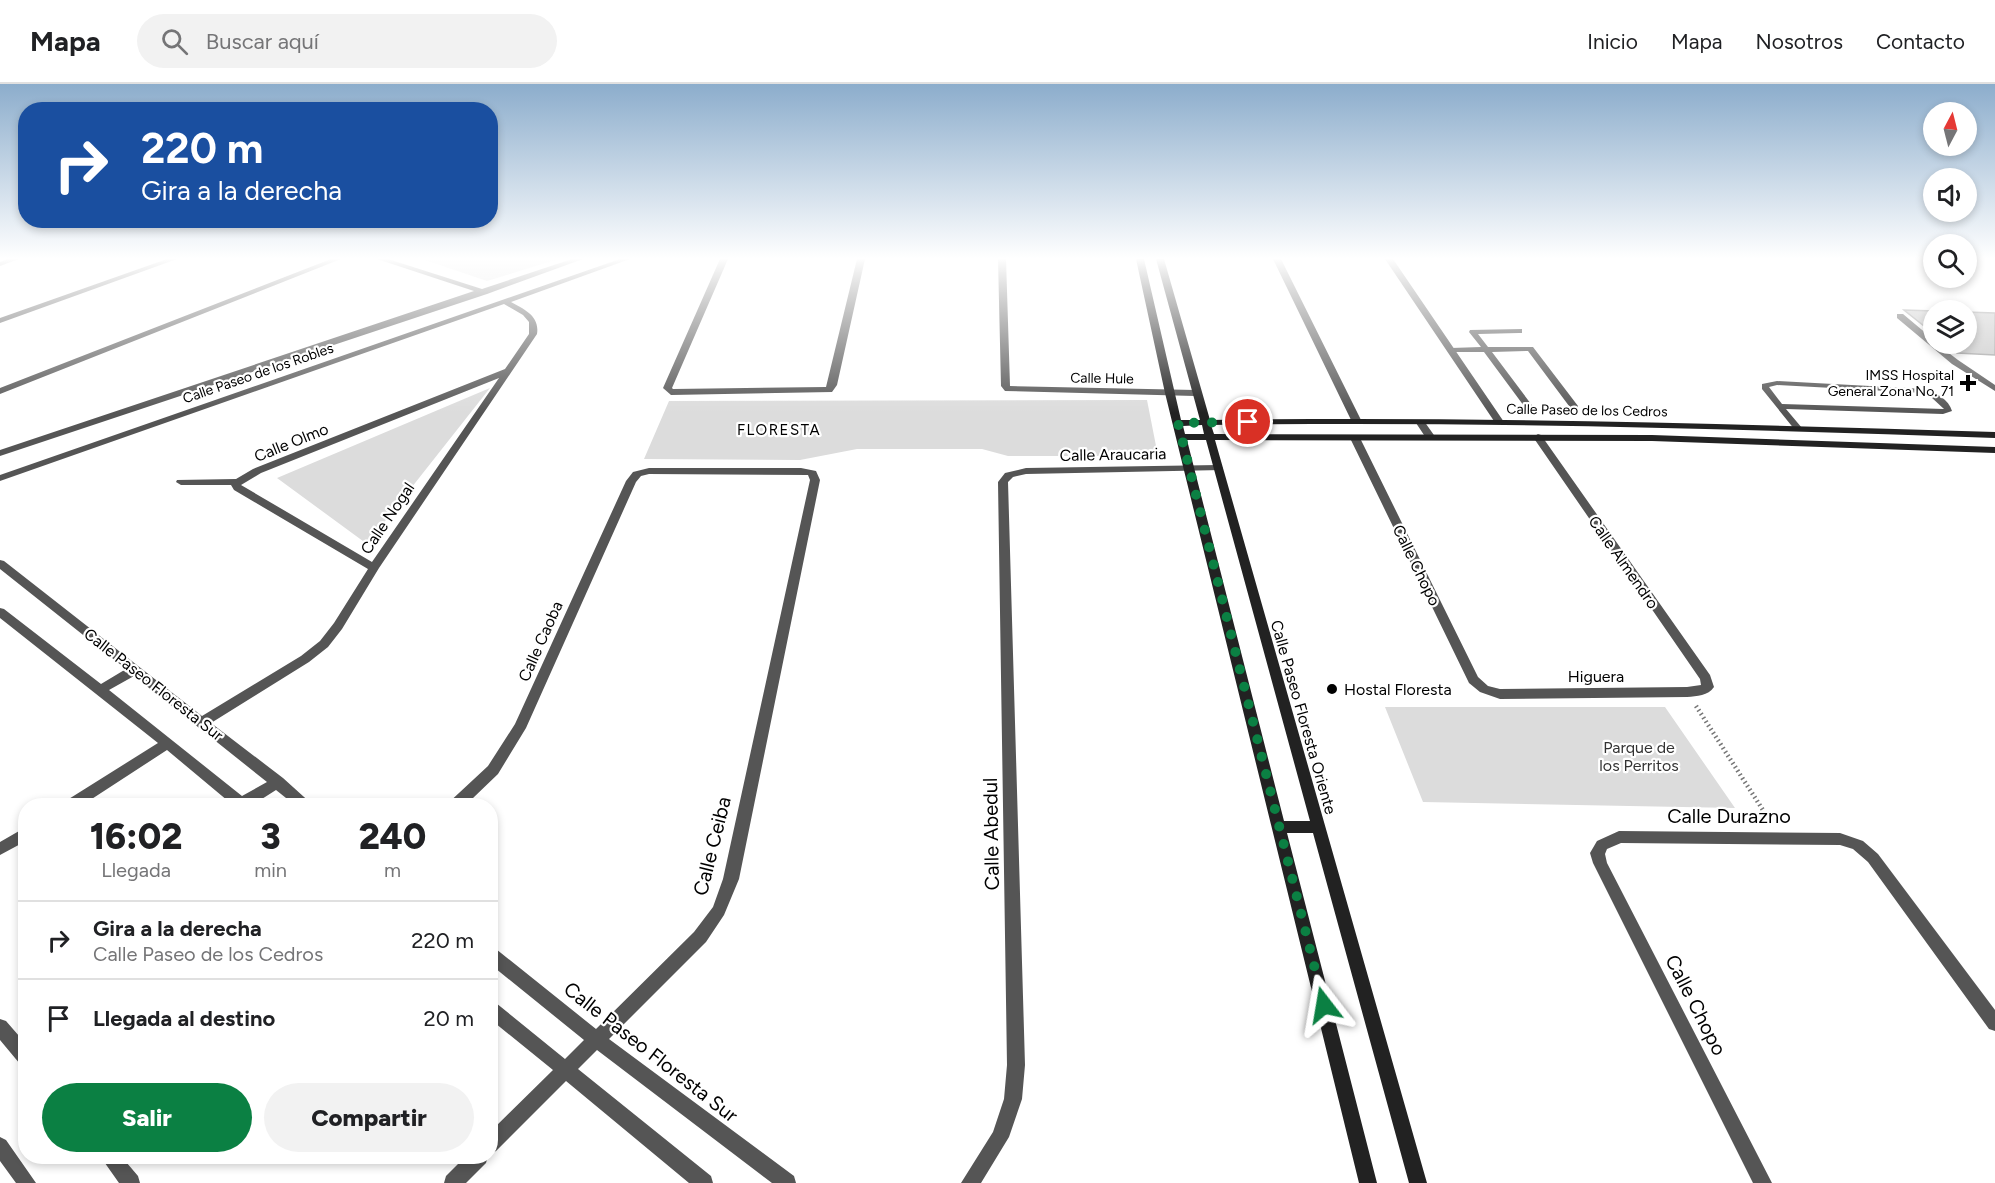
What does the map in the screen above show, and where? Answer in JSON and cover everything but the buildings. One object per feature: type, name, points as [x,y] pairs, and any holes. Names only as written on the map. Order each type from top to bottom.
[{"type":"main road","points":[[1151,310],[1368,1183]]},
{"type":"main road","name":"Calle Paseo Floresta Oriente","points":[[1173,310],[1418,1183]]},
{"type":"main road","name":"Calle Paseo de los Cedros","points":[[1178,423],[1499,422],[1798,428],[1995,435]]},
{"type":"main road","name":"Calle Paseo de los Cedros","points":[[1182,437],[1652,438],[1995,450]]},
{"type":"main road","points":[[1280,827],[1318,826]]},
{"type":"street","points":[[0,321],[30,310]]},
{"type":"street","points":[[0,391],[206,310]]},
{"type":"street","name":"Calle Paseo de los Robles","points":[[0,453],[429,310]]},
{"type":"street","name":"Calle Paseo de los Robles","points":[[0,478],[477,310]]},
{"type":"street","name":"Calle Nogal","points":[[203,721],[305,658],[324,644],[338,626],[374,568],[509,371],[536,327],[529,316],[519,310]]},
{"type":"street","points":[[701,310],[667,388],[668,391],[797,392],[829,390],[833,385],[850,310]]},
{"type":"street","name":"Calle Hule","points":[[1003,310],[1005,386],[1008,389],[1195,393]]},
{"type":"street","points":[[1302,310],[1357,423]]},
{"type":"street","points":[[1424,310],[1499,422]]},
{"type":"street","points":[[369,330],[391,341]]},
{"type":"street","name":"Calle Olmo","points":[[237,482],[256,471],[509,371]]},
{"type":"street","points":[[1420,423],[1431,438]]},
{"type":"street","name":"Calle Almendro","points":[[1538,437],[1706,678],[1708,687]]},
{"type":"street","name":"Calle Chopo","points":[[1355,438],[1473,680],[1484,689]]},
{"type":"street","name":"Calle Araucaria","points":[[1010,475],[1026,471],[1218,468]]},
{"type":"street","name":"Calle Caoba","points":[[463,798],[493,770],[521,725],[631,481],[637,474],[649,471],[801,471],[812,473]]},
{"type":"street","name":"Calle Ceiba","points":[[498,1136],[700,937],[719,910],[731,879],[815,480],[812,473]]},
{"type":"street","name":"Calle Abedul","points":[[970,1183],[1000,1137],[1013,1099],[1016,1065],[1003,482],[1010,475]]},
{"type":"street","points":[[181,482],[237,482],[238,488],[374,568]]},
{"type":"street","name":"Calle Paseo Floresta Sur","points":[[0,563],[298,798]]},
{"type":"street","points":[[0,612],[235,798]]},
{"type":"street","points":[[100,690],[136,669]]},
{"type":"street","name":"Higuera","points":[[1484,689],[1500,694],[1687,692],[1700,691],[1708,687]]},
{"type":"street","points":[[82,798],[168,743]]},
{"type":"street","points":[[254,798],[278,782]]},
{"type":"street","name":"Calle Durazno","points":[[1602,845],[1619,837],[1781,837],[1840,839],[1858,845],[1873,858],[1995,1023]]},
{"type":"street","points":[[0,849],[18,838]]},
{"type":"street","name":"Calle Chopo","points":[[1602,845],[1597,853],[1600,862],[1762,1183]]},
{"type":"street","name":"Calle Paseo Floresta Sur","points":[[498,960],[596,1039],[786,1183]]},
{"type":"street","points":[[498,1015],[704,1183]]},
{"type":"street","points":[[0,1028],[18,1049]]},
{"type":"street","points":[[0,1146],[27,1183]]},
{"type":"street","points":[[116,1164],[131,1183]]},
{"type":"street","points":[[453,1183],[471,1164]]},
{"type":"lane","points":[[1900,316],[1955,363],[1995,389]]},
{"type":"lane","points":[[1519,331],[1473,332],[1530,408]]},
{"type":"lane","points":[[1451,350],[1530,349],[1575,408]]},
{"type":"lane","points":[[1779,406],[1948,411],[1934,395],[1925,391],[1777,383],[1765,386],[1779,406],[1798,428]]},
{"type":"path","points":[[1687,692],[1781,837]]},
{"type":"green space","points":[[490,388],[367,544],[277,478]]},
{"type":"green space","points":[[1147,400],[1158,456],[1008,456],[982,449],[857,449],[800,460],[644,459],[669,401]]},
{"type":"green space","name":"Parque de los Perritos","points":[[1385,707],[1665,707],[1735,808],[1423,802]]},
{"type":"place","name":"IMSS Hospital General Zona No. 71","points":[[1968,383]]},
{"type":"place","name":"Hostal Floresta","points":[[1332,689]]},
{"type":"district","name":"FLORESTA","points":[[779,430]]},
{"type":"route","points":[[1248,422],[1178,423],[1324,1005]]}]
